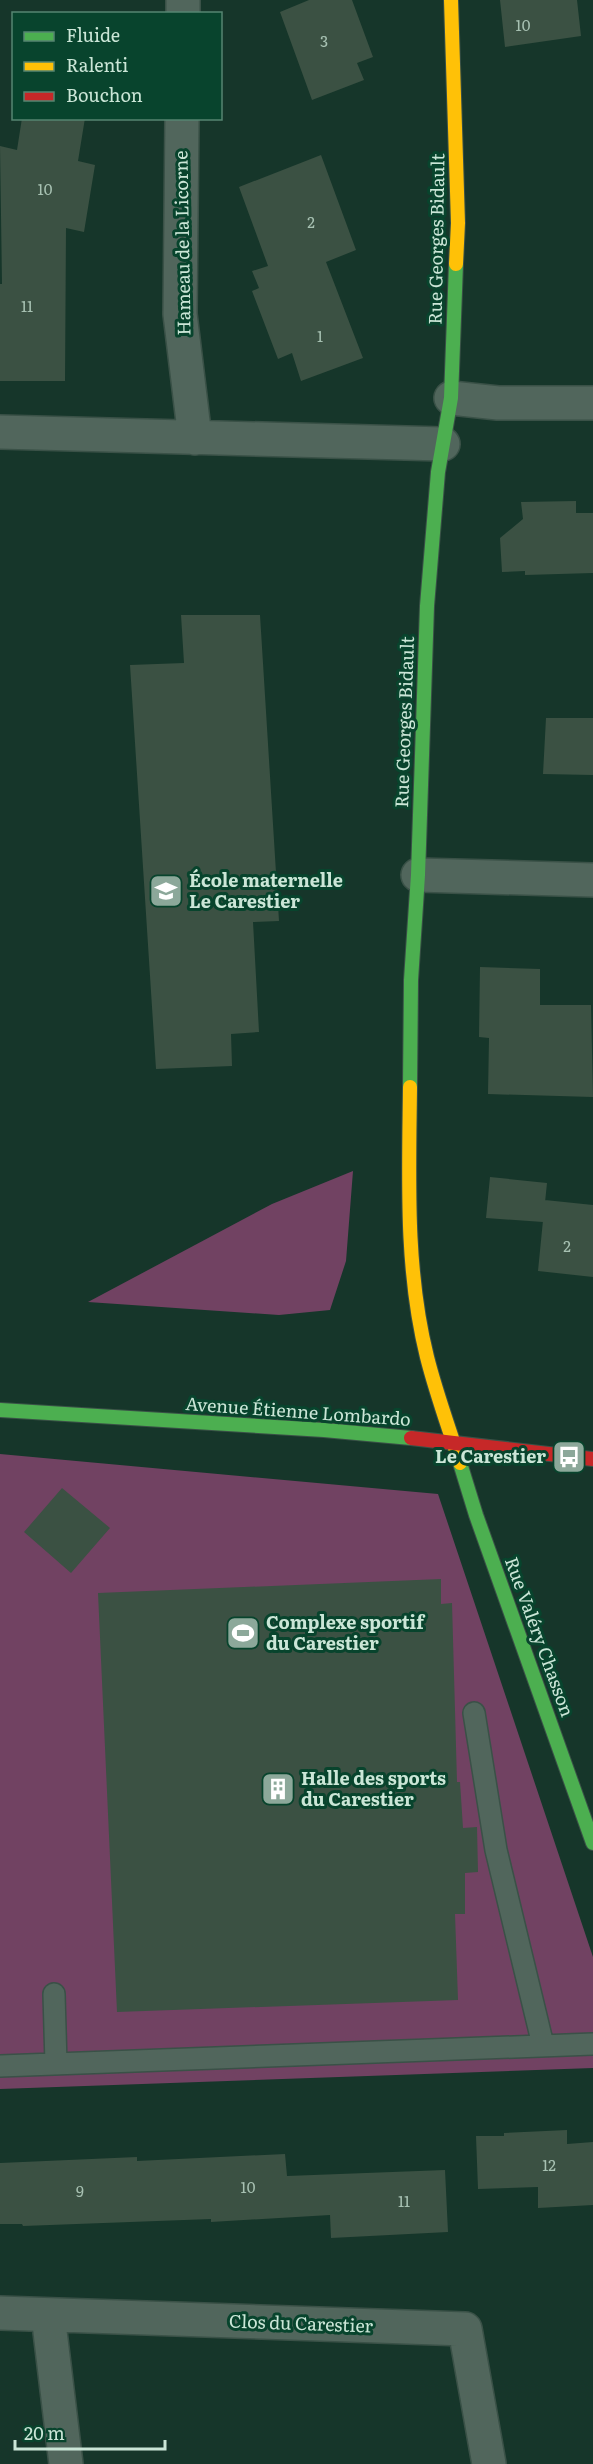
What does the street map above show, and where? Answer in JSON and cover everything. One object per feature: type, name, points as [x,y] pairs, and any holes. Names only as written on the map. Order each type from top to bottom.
[{"type":"street","name":"Rue Georges Bidault","points":[[451,0],[458,223],[451,398],[438,472],[427,606],[418,875],[411,980],[409,1227],[414,1282],[427,1357],[454,1442]]},
{"type":"street","name":"Hameau de la Licorne","points":[[182,120],[180,314],[195,438]]},
{"type":"street","points":[[451,398],[498,403],[593,403]]},
{"type":"street","points":[[0,432],[443,444]]},
{"type":"street","points":[[418,875],[593,880]]},
{"type":"street","name":"Avenue Étienne Lombardo","points":[[0,1410],[324,1430],[454,1442],[593,1460]]},
{"type":"street","name":"Rue Valéry Chasson","points":[[454,1442],[476,1515],[593,1843]]},
{"type":"street","name":"Clos du Carestier","points":[[0,2313],[465,2329],[489,2464]]},
{"type":"street","points":[[48,2315],[66,2464]]},
{"type":"lane","points":[[474,1713],[496,1850],[543,2045]]},
{"type":"lane","points":[[54,1994],[56,2064]]},
{"type":"lane","points":[[0,2066],[593,2044]]},
{"type":"shaded area","points":[[353,1171],[346,1261],[330,1310],[279,1315],[88,1302],[272,1204]]},
{"type":"shaded area","name":"Complexe sportif du Carestier","points":[[0,1454],[438,1494],[593,1957],[593,2068],[0,2089]]},
{"type":"building","points":[[309,0],[352,0],[373,57],[357,63],[364,80],[312,100],[280,12]]},
{"type":"building","points":[[500,0],[577,0],[581,36],[505,47]]},
{"type":"building","points":[[22,120],[85,120],[78,161],[95,165],[84,232],[66,228],[65,381],[0,381],[0,284],[2,284],[0,146],[17,150]]},
{"type":"building","points":[[321,155],[356,250],[326,262],[363,358],[301,381],[292,353],[278,359],[252,291],[259,288],[252,271],[268,266],[239,187]]},
{"type":"building","points":[[576,501],[576,513],[593,513],[593,573],[525,575],[525,571],[502,572],[500,538],[523,519],[521,502]]},
{"type":"building","points":[[181,615],[260,615],[279,921],[253,922],[259,1032],[231,1034],[232,1066],[156,1069],[130,665],[184,663]]},
{"type":"building","points":[[546,718],[593,718],[593,775],[543,774]]},
{"type":"building","points":[[480,967],[540,969],[540,1005],[591,1005],[593,1097],[488,1094],[489,1038],[479,1037]]},
{"type":"building","points":[[490,1177],[547,1183],[543,1222],[486,1218]]},
{"type":"building","points":[[545,1200],[593,1205],[593,1277],[538,1271]]},
{"type":"building","points":[[62,1488],[110,1528],[71,1573],[24,1532]]},
{"type":"building","name":"Halle des sports du Carestier","points":[[441,1579],[441,1604],[452,1603],[457,1782],[460,1782],[463,1828],[477,1827],[478,1872],[465,1873],[465,1914],[455,1914],[458,2000],[117,2012],[98,1593]]},
{"type":"building","points":[[567,2130],[567,2144],[593,2142],[593,2205],[538,2208],[538,2187],[478,2189],[476,2136],[504,2136],[504,2133]]},
{"type":"building","points":[[285,2154],[287,2176],[445,2170],[448,2232],[331,2238],[330,2215],[211,2222],[211,2219],[23,2226],[22,2224],[0,2224],[0,2163],[137,2157],[137,2161]]},
{"type":"traffic: fast","points":[[410,1087],[411,980],[418,875],[427,606],[438,472],[451,398],[456,264]]},
{"type":"traffic: fast","points":[[0,1410],[324,1430],[411,1438]]},
{"type":"traffic: fast","points":[[460,1463],[476,1515],[593,1843]]},
{"type":"traffic: slow","points":[[451,0],[458,223],[456,264]]},
{"type":"traffic: slow","points":[[410,1087],[410,1223],[415,1290],[427,1357],[460,1463]]},
{"type":"traffic: jam","points":[[411,1438],[593,1459]]},
{"type":"place","name":"École maternelle Le Carestier","points":[[166,891]]},
{"type":"place","name":"Le Carestier","points":[[569,1457]]},
{"type":"place","name":"Complexe sportif du Carestier","points":[[243,1633]]},
{"type":"place","name":"Halle des sports du Carestier","points":[[278,1789]]}]
